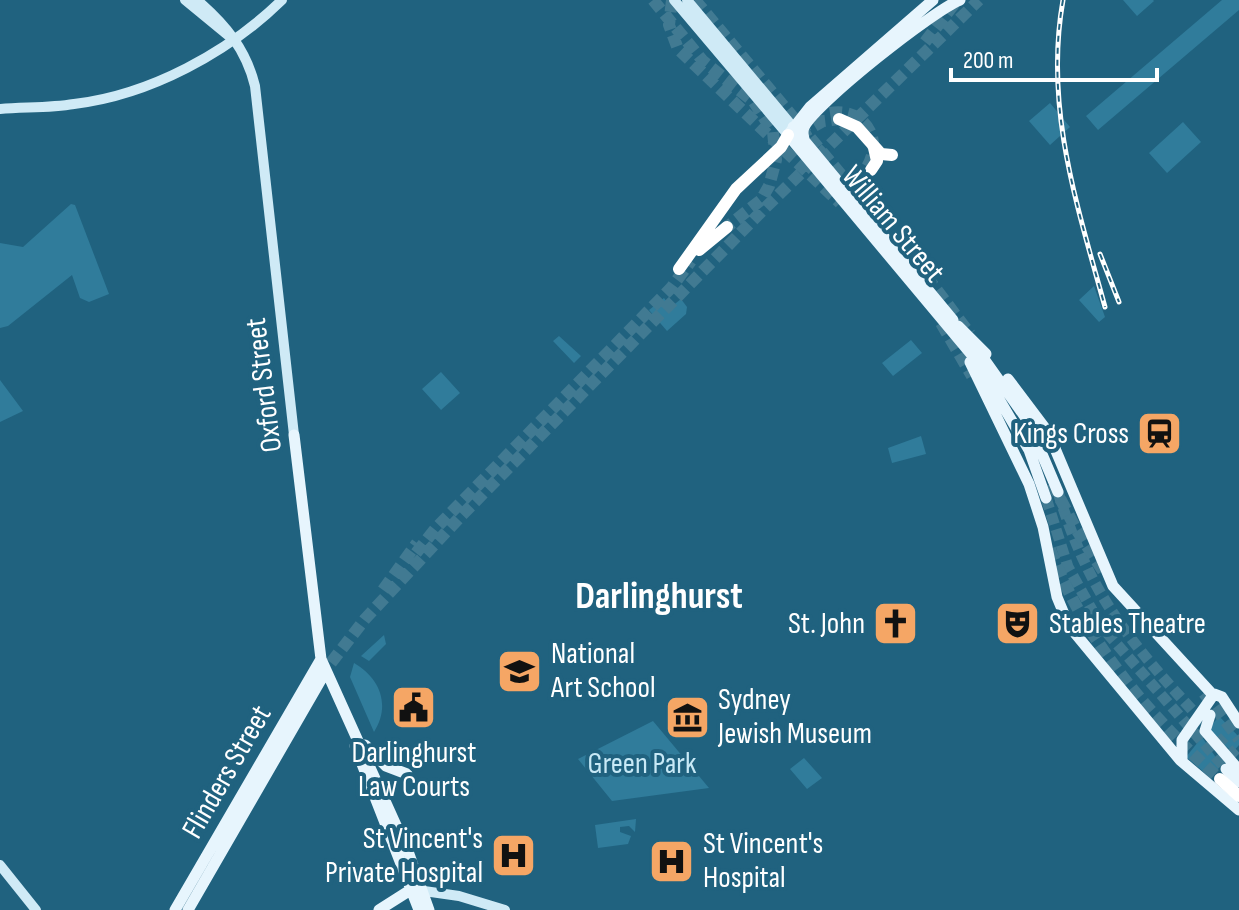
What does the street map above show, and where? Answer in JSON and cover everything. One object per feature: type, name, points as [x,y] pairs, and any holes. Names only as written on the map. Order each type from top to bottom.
[{"type":"highway","points":[[839,119],[857,127],[883,155],[892,155]]},
{"type":"highway","points":[[727,227],[680,267],[736,189],[782,146],[790,131]]},
{"type":"highway","points":[[871,143],[877,161],[871,170]]},
{"type":"highway","points":[[1232,767],[1239,796]]},
{"type":"main road","points":[[185,0],[234,40]]},
{"type":"main road","points":[[197,0],[226,24],[234,40]]},
{"type":"main road","points":[[0,98],[5,108],[91,101],[167,77],[234,40],[282,0]]},
{"type":"main road","name":"William Street","points":[[674,0],[732,62],[860,222],[943,319],[996,390],[1052,495],[1020,409],[958,326],[847,191],[804,140],[790,131]]},
{"type":"main road","name":"William Street","points":[[687,0],[732,62]]},
{"type":"main road","points":[[790,131],[810,107],[933,0]]},
{"type":"main road","points":[[804,140],[804,127],[821,107],[929,16],[960,0]]},
{"type":"main road","name":"Oxford Street","points":[[234,40],[251,70],[258,100],[294,435],[324,665],[348,722],[371,794],[429,910]]},
{"type":"main road","points":[[847,191],[847,200],[860,222]]},
{"type":"main road","points":[[943,319],[993,405],[1029,484],[1065,618],[1084,647],[1174,747],[1184,764],[1239,810]]},
{"type":"main road","points":[[958,326],[1002,371],[1044,426],[1113,586],[1215,704],[1239,723]]},
{"type":"main road","name":"Flinders Street","points":[[175,910],[324,665]]},
{"type":"main road","name":"Flinders Street","points":[[188,910],[324,665]]},
{"type":"main road","points":[[1174,747],[1215,704]]},
{"type":"main road","points":[[1174,747],[1215,704]]},
{"type":"main road","points":[[1215,704],[1205,731],[1232,767],[1239,782]]},
{"type":"main road","points":[[348,722],[376,758],[392,770],[407,774]]},
{"type":"main road","points":[[0,865],[36,910]]},
{"type":"main road","points":[[379,910],[418,890],[459,896],[505,910]]},
{"type":"main road","name":"Oxford Street","points":[[418,890],[419,910]]},
{"type":"green space","points":[[1123,0],[1153,0],[1154,1],[1137,16]]},
{"type":"green space","points":[[1222,0],[1239,0],[1239,10],[1098,130],[1086,116]]},
{"type":"green space","points":[[1050,103],[1070,127],[1050,145],[1029,121]]},
{"type":"green space","points":[[1183,122],[1201,142],[1167,173],[1149,153]]},
{"type":"green space","points":[[71,204],[75,205],[109,294],[89,302],[80,298],[72,275],[8,326],[0,328],[0,243],[23,247]]},
{"type":"green space","points":[[1094,286],[1105,317],[1099,322],[1079,300]]},
{"type":"green space","points":[[664,298],[671,307],[681,299],[687,307],[686,314],[667,331],[649,310]]},
{"type":"green space","points":[[559,336],[581,356],[574,363],[553,341]]},
{"type":"green space","points":[[911,340],[922,353],[893,376],[882,363]]},
{"type":"green space","points":[[441,372],[460,393],[441,410],[422,389]]},
{"type":"green space","points":[[0,380],[23,411],[0,422]]},
{"type":"green space","points":[[921,436],[926,454],[892,463],[888,448]]},
{"type":"green space","points":[[384,635],[386,644],[369,661],[361,656]]},
{"type":"green space","points":[[354,663],[370,676],[380,693],[382,712],[374,732],[350,677]]},
{"type":"green space","points":[[1219,716],[1239,737],[1239,745],[1233,752],[1207,731]]},
{"type":"green space","name":"Green Park","points":[[653,721],[709,788],[612,801],[578,759]]},
{"type":"green space","points":[[1202,737],[1221,765],[1211,778],[1186,757]]},
{"type":"green space","points":[[804,758],[822,778],[807,789],[790,769]]},
{"type":"green space","points":[[636,819],[635,832],[629,826],[620,827],[620,832],[631,836],[628,844],[598,848],[595,825]]},
{"type":"tunnel","points":[[653,0],[703,61],[754,102],[773,132],[776,160],[769,186],[761,200],[727,227]]},
{"type":"tunnel","points":[[672,0],[669,25],[678,49],[840,203]]},
{"type":"tunnel","points":[[695,0],[930,281],[970,334]]},
{"type":"tunnel","points":[[320,677],[365,619],[461,516],[764,209],[979,0]]},
{"type":"tunnel","points":[[925,42],[955,3]]},
{"type":"tunnel","points":[[830,113],[853,115],[868,127],[872,136],[872,156],[867,167],[839,179]]},
{"type":"tunnel","points":[[799,135],[823,121],[839,119]]},
{"type":"tunnel","points":[[416,553],[436,528],[671,288],[691,261]]},
{"type":"tunnel","points":[[941,323],[972,376]]},
{"type":"tunnel","points":[[1052,483],[1103,571]]},
{"type":"tunnel","points":[[1058,492],[1084,561],[1116,617],[1154,668],[1203,722]]},
{"type":"tunnel","points":[[1046,498],[1068,567],[1101,626],[1226,769]]},
{"type":"tunnel","points":[[383,590],[417,543]]},
{"type":"tunnel","points":[[1050,549],[1081,615],[1121,674],[1168,729],[1220,779]]},
{"type":"tunnel","points":[[1204,693],[1239,739]]},
{"type":"tunnel","points":[[1217,737],[1236,757]]},
{"type":"railway","points":[[1063,0],[1058,40],[1058,79],[1066,155],[1105,307]]},
{"type":"railway","points":[[1100,254],[1119,302]]},
{"type":"place","name":"Kings Cross","points":[[1160,434]]},
{"type":"place","name":"St. John","points":[[896,624]]},
{"type":"place","name":"Stables Theatre","points":[[1018,624]]},
{"type":"place","name":"National Art School","points":[[520,671]]},
{"type":"place","name":"Darlinghurst Law Courts","points":[[414,707]]},
{"type":"place","name":"Sydney Jewish Museum","points":[[687,717]]},
{"type":"place","name":"St Vincent's Private Hospital","points":[[514,856]]},
{"type":"place","name":"St Vincent's Hospital","points":[[672,861]]},
{"type":"district","name":"Darlinghurst","points":[[659,596]]}]
